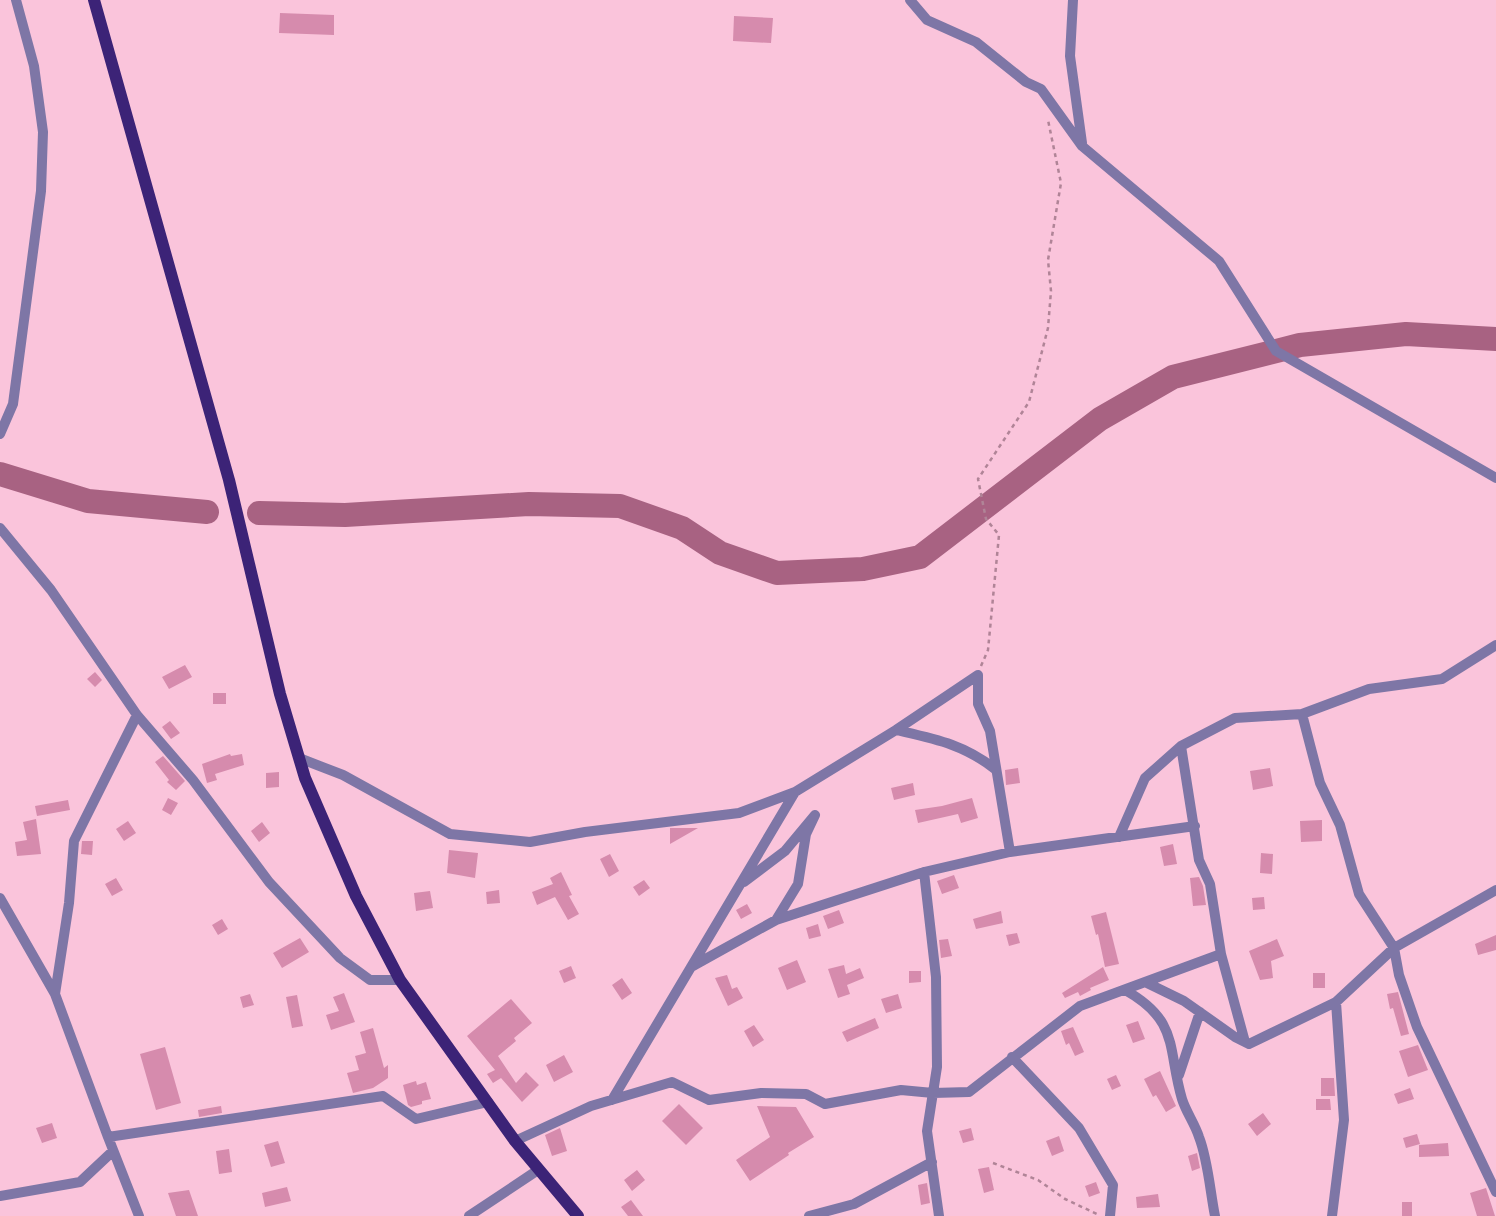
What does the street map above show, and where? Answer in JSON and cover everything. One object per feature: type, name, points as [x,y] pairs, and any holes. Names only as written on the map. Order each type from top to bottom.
[{"type":"main road","points":[[94,0],[229,480],[280,694],[299,758],[316,803],[356,896],[400,980],[515,1141],[578,1216]]},
{"type":"street","points":[[0,434],[13,404],[40,190],[43,132],[34,66],[16,0]]},
{"type":"street","points":[[910,0],[927,20],[976,42],[1026,82],[1041,89],[1082,146],[1219,261],[1276,351],[1496,478]]},
{"type":"street","points":[[1073,0],[1070,56],[1082,146]]},
{"type":"street","points":[[0,528],[51,590],[136,715],[193,780],[269,882],[340,958],[370,980],[400,980]]},
{"type":"street","points":[[1119,837],[1145,778],[1181,746],[1236,718],[1302,714],[1369,688],[1442,679],[1496,645]]},
{"type":"street","points":[[299,758],[343,775],[450,834],[530,842],[585,832],[739,813],[795,792],[896,730],[978,675]]},
{"type":"street","points":[[978,675],[978,704],[990,731],[1010,852]]},
{"type":"street","points":[[1302,714],[1320,782],[1340,825],[1359,894],[1394,948],[1399,975],[1417,1027],[1496,1192]]},
{"type":"street","points":[[55,994],[69,903],[74,841],[136,715]]},
{"type":"street","points":[[896,730],[956,744],[978,756],[995,769]]},
{"type":"street","points":[[1181,746],[1199,860],[1210,884],[1221,954],[1245,1042]]},
{"type":"street","points":[[612,1100],[795,792]]},
{"type":"street","points":[[738,887],[785,851],[815,815],[806,834],[798,884],[776,920]]},
{"type":"street","points":[[690,967],[776,920],[924,872],[1010,852],[1195,826]]},
{"type":"street","points":[[924,872],[936,977],[936,1067],[928,1131],[939,1216]]},
{"type":"street","points":[[1145,982],[1184,1001],[1235,1037],[1249,1044],[1336,1002],[1394,948],[1496,890]]},
{"type":"street","points":[[0,898],[55,994],[139,1216]]},
{"type":"street","points":[[515,1141],[591,1106],[672,1082],[709,1100],[761,1093],[806,1094],[825,1104],[900,1090],[933,1093],[969,1092],[1080,1006],[1221,954]]},
{"type":"street","points":[[1125,990],[1140,999],[1155,1013],[1167,1031],[1174,1051],[1182,1100],[1200,1138],[1215,1216]]},
{"type":"street","points":[[1332,1216],[1344,1120],[1336,1002]]},
{"type":"street","points":[[1178,1079],[1200,1012]]},
{"type":"street","points":[[1012,1057],[1079,1128],[1113,1186],[1110,1216]]},
{"type":"street","points":[[108,1137],[383,1096],[416,1119],[488,1102]]},
{"type":"street","points":[[0,1196],[80,1182],[113,1151]]},
{"type":"street","points":[[809,1216],[854,1204],[932,1162]]},
{"type":"street","points":[[469,1216],[538,1170]]},
{"type":"path","points":[[978,675],[988,650],[999,535],[986,519],[978,479],[1029,402],[1048,328],[1051,291],[1048,260],[1061,183],[1047,117]]},
{"type":"path","points":[[993,1163],[1038,1180],[1065,1199],[1100,1216]]},
{"type":"building","points":[[280,13],[334,15],[334,35],[279,33]]},
{"type":"building","points":[[734,16],[773,18],[771,43],[733,41]]},
{"type":"building","points":[[185,665],[192,677],[169,689],[162,677]]},
{"type":"building","points":[[95,672],[102,680],[95,687],[87,679]]},
{"type":"building","points":[[213,693],[226,693],[226,704],[213,704]]},
{"type":"building","points":[[170,721],[180,733],[171,739],[162,727]]},
{"type":"building","points":[[230,754],[231,756],[242,754],[244,765],[215,774],[217,780],[207,783],[202,764]]},
{"type":"building","points":[[163,756],[185,781],[176,790],[167,782],[169,780],[155,762]]},
{"type":"building","points":[[1018,768],[1020,783],[1006,785],[1005,770]]},
{"type":"building","points":[[1270,768],[1273,786],[1253,790],[1250,771]]},
{"type":"building","points":[[279,772],[279,787],[266,788],[266,773]]},
{"type":"building","points":[[913,783],[915,795],[894,800],[891,788]]},
{"type":"building","points":[[168,798],[178,803],[171,815],[162,810]]},
{"type":"building","points":[[972,798],[978,818],[961,823],[958,814],[918,823],[915,810],[942,806]]},
{"type":"building","points":[[68,800],[70,810],[37,816],[35,806]]},
{"type":"building","points":[[36,819],[41,854],[17,856],[15,842],[27,840],[23,822]]},
{"type":"building","points":[[1322,820],[1322,841],[1301,842],[1300,821]]},
{"type":"building","points":[[128,821],[136,833],[124,841],[116,829]]},
{"type":"building","points":[[262,822],[270,833],[259,842],[251,831]]},
{"type":"building","points":[[670,828],[698,828],[670,844]]},
{"type":"building","points":[[82,841],[93,841],[92,855],[81,854]]},
{"type":"building","points":[[1173,844],[1177,864],[1164,866],[1160,847]]},
{"type":"building","points":[[449,850],[478,853],[475,878],[447,873]]},
{"type":"building","points":[[1261,853],[1273,854],[1272,874],[1260,873]]},
{"type":"building","points":[[610,854],[619,871],[609,877],[600,859]]},
{"type":"building","points":[[561,872],[572,895],[569,896],[579,914],[568,920],[555,897],[537,905],[532,892],[553,884],[550,878]]},
{"type":"building","points":[[954,875],[959,888],[942,894],[937,881]]},
{"type":"building","points":[[1199,877],[1203,886],[1206,905],[1193,906],[1190,878]]},
{"type":"building","points":[[116,878],[123,890],[112,896],[105,884]]},
{"type":"building","points":[[644,880],[650,888],[639,896],[633,887]]},
{"type":"building","points":[[499,890],[500,903],[487,904],[486,892]]},
{"type":"building","points":[[430,891],[433,908],[416,911],[414,893]]},
{"type":"building","points":[[1264,897],[1265,909],[1253,910],[1252,898]]},
{"type":"building","points":[[747,904],[752,913],[741,919],[736,910]]},
{"type":"building","points":[[839,910],[844,923],[828,929],[823,916]]},
{"type":"building","points":[[1001,911],[1003,923],[976,929],[973,919]]},
{"type":"building","points":[[1106,912],[1119,964],[1105,967],[1098,934],[1096,935],[1091,916]]},
{"type":"building","points":[[222,919],[228,929],[218,935],[212,925]]},
{"type":"building","points":[[818,924],[821,936],[809,939],[806,928]]},
{"type":"building","points":[[1017,933],[1020,943],[1009,946],[1006,935]]},
{"type":"building","points":[[1496,935],[1496,950],[1478,955],[1475,944]]},
{"type":"building","points":[[300,938],[309,952],[282,968],[273,953]]},
{"type":"building","points":[[948,939],[952,956],[941,958],[939,940]]},
{"type":"building","points":[[1277,939],[1284,956],[1271,961],[1273,978],[1260,980],[1249,951]]},
{"type":"building","points":[[797,960],[806,982],[787,990],[778,968]]},
{"type":"building","points":[[844,965],[846,974],[860,968],[864,978],[847,985],[850,994],[838,998],[828,969]]},
{"type":"building","points":[[571,966],[576,978],[564,983],[559,971]]},
{"type":"building","points":[[1103,967],[1109,980],[1090,988],[1091,990],[1080,996],[1078,992],[1065,998],[1062,993]]},
{"type":"building","points":[[909,971],[921,971],[921,982],[909,983]]},
{"type":"building","points":[[1313,973],[1325,973],[1325,988],[1313,988]]},
{"type":"building","points":[[727,975],[732,989],[737,987],[743,998],[728,1006],[715,978]]},
{"type":"building","points":[[622,978],[632,993],[622,1000],[612,985]]},
{"type":"building","points":[[1398,992],[1409,1034],[1401,1036],[1393,1008],[1390,1009],[1387,994]]},
{"type":"building","points":[[344,993],[355,1022],[331,1030],[326,1015],[339,1011],[333,997]]},
{"type":"building","points":[[250,994],[254,1005],[243,1008],[240,997]]},
{"type":"building","points":[[898,994],[902,1008],[886,1013],[881,999]]},
{"type":"building","points":[[297,995],[303,1026],[292,1028],[286,997]]},
{"type":"building","points":[[511,999],[532,1023],[514,1038],[516,1041],[498,1056],[516,1083],[526,1072],[539,1085],[522,1102],[501,1078],[493,1083],[487,1074],[495,1070],[467,1036]]},
{"type":"building","points":[[875,1018],[879,1028],[847,1042],[842,1032]]},
{"type":"building","points":[[1138,1021],[1145,1039],[1133,1043],[1126,1025]]},
{"type":"building","points":[[754,1025],[764,1040],[753,1047],[744,1031]]},
{"type":"building","points":[[1073,1027],[1084,1052],[1075,1056],[1069,1043],[1066,1045],[1061,1031]]},
{"type":"building","points":[[373,1028],[384,1068],[388,1065],[388,1078],[373,1088],[353,1093],[347,1073],[359,1070],[355,1056],[366,1053],[360,1032]]},
{"type":"building","points":[[1418,1045],[1428,1070],[1408,1077],[1399,1051]]},
{"type":"building","points":[[165,1047],[181,1103],[156,1110],[140,1054]]},
{"type":"building","points":[[564,1055],[573,1072],[554,1082],[546,1065]]},
{"type":"building","points":[[1160,1071],[1176,1106],[1166,1112],[1156,1095],[1153,1097],[1144,1079]]},
{"type":"building","points":[[1116,1075],[1121,1086],[1112,1090],[1107,1079]]},
{"type":"building","points":[[1321,1078],[1334,1078],[1335,1096],[1321,1096]]},
{"type":"building","points":[[416,1081],[417,1085],[426,1082],[431,1099],[411,1107],[408,1105],[403,1085]]},
{"type":"building","points":[[1410,1088],[1414,1099],[1398,1104],[1394,1094]]},
{"type":"building","points":[[1316,1099],[1330,1099],[1331,1110],[1316,1110]]},
{"type":"building","points":[[679,1104],[703,1128],[686,1145],[662,1121]]},
{"type":"building","points":[[221,1106],[222,1113],[199,1117],[198,1110]]},
{"type":"building","points":[[757,1106],[796,1107],[814,1137],[788,1153],[789,1155],[750,1181],[736,1160],[770,1137]]},
{"type":"building","points":[[1263,1113],[1271,1124],[1257,1136],[1248,1124]]},
{"type":"building","points":[[52,1123],[57,1138],[42,1143],[36,1128]]},
{"type":"building","points":[[560,1128],[567,1151],[552,1156],[545,1135]]},
{"type":"building","points":[[971,1128],[974,1140],[963,1143],[959,1131]]},
{"type":"building","points":[[1417,1134],[1420,1144],[1406,1148],[1403,1138]]},
{"type":"building","points":[[1059,1136],[1064,1151],[1052,1156],[1046,1141]]},
{"type":"building","points":[[278,1141],[285,1163],[271,1167],[264,1145]]},
{"type":"building","points":[[1448,1143],[1449,1156],[1419,1157],[1419,1145]]},
{"type":"building","points":[[229,1149],[232,1172],[219,1174],[216,1151]]},
{"type":"building","points":[[1197,1153],[1200,1168],[1192,1171],[1188,1156]]},
{"type":"building","points":[[989,1167],[994,1190],[984,1193],[978,1169]]},
{"type":"building","points":[[637,1170],[645,1180],[632,1191],[624,1180]]},
{"type":"building","points":[[1096,1182],[1100,1193],[1089,1197],[1085,1186]]},
{"type":"building","points":[[927,1183],[930,1203],[921,1205],[918,1185]]},
{"type":"building","points":[[287,1187],[291,1201],[265,1207],[262,1193]]},
{"type":"building","points":[[1486,1188],[1495,1216],[1477,1216],[1470,1193]]},
{"type":"building","points":[[189,1190],[198,1216],[176,1216],[168,1193]]},
{"type":"building","points":[[1158,1194],[1160,1207],[1137,1208],[1136,1197]]},
{"type":"building","points":[[631,1200],[643,1216],[628,1216],[621,1207]]},
{"type":"building","points":[[1402,1202],[1412,1202],[1412,1216],[1402,1216]]},
{"type":"waterway","points":[[259,513],[345,515],[529,504],[620,506],[682,528],[720,553],[777,573],[863,569],[920,557],[1100,419],[1173,377],[1300,345],[1406,334],[1496,339]]},
{"type":"waterway","points":[[0,474],[88,501],[207,512]]}]
